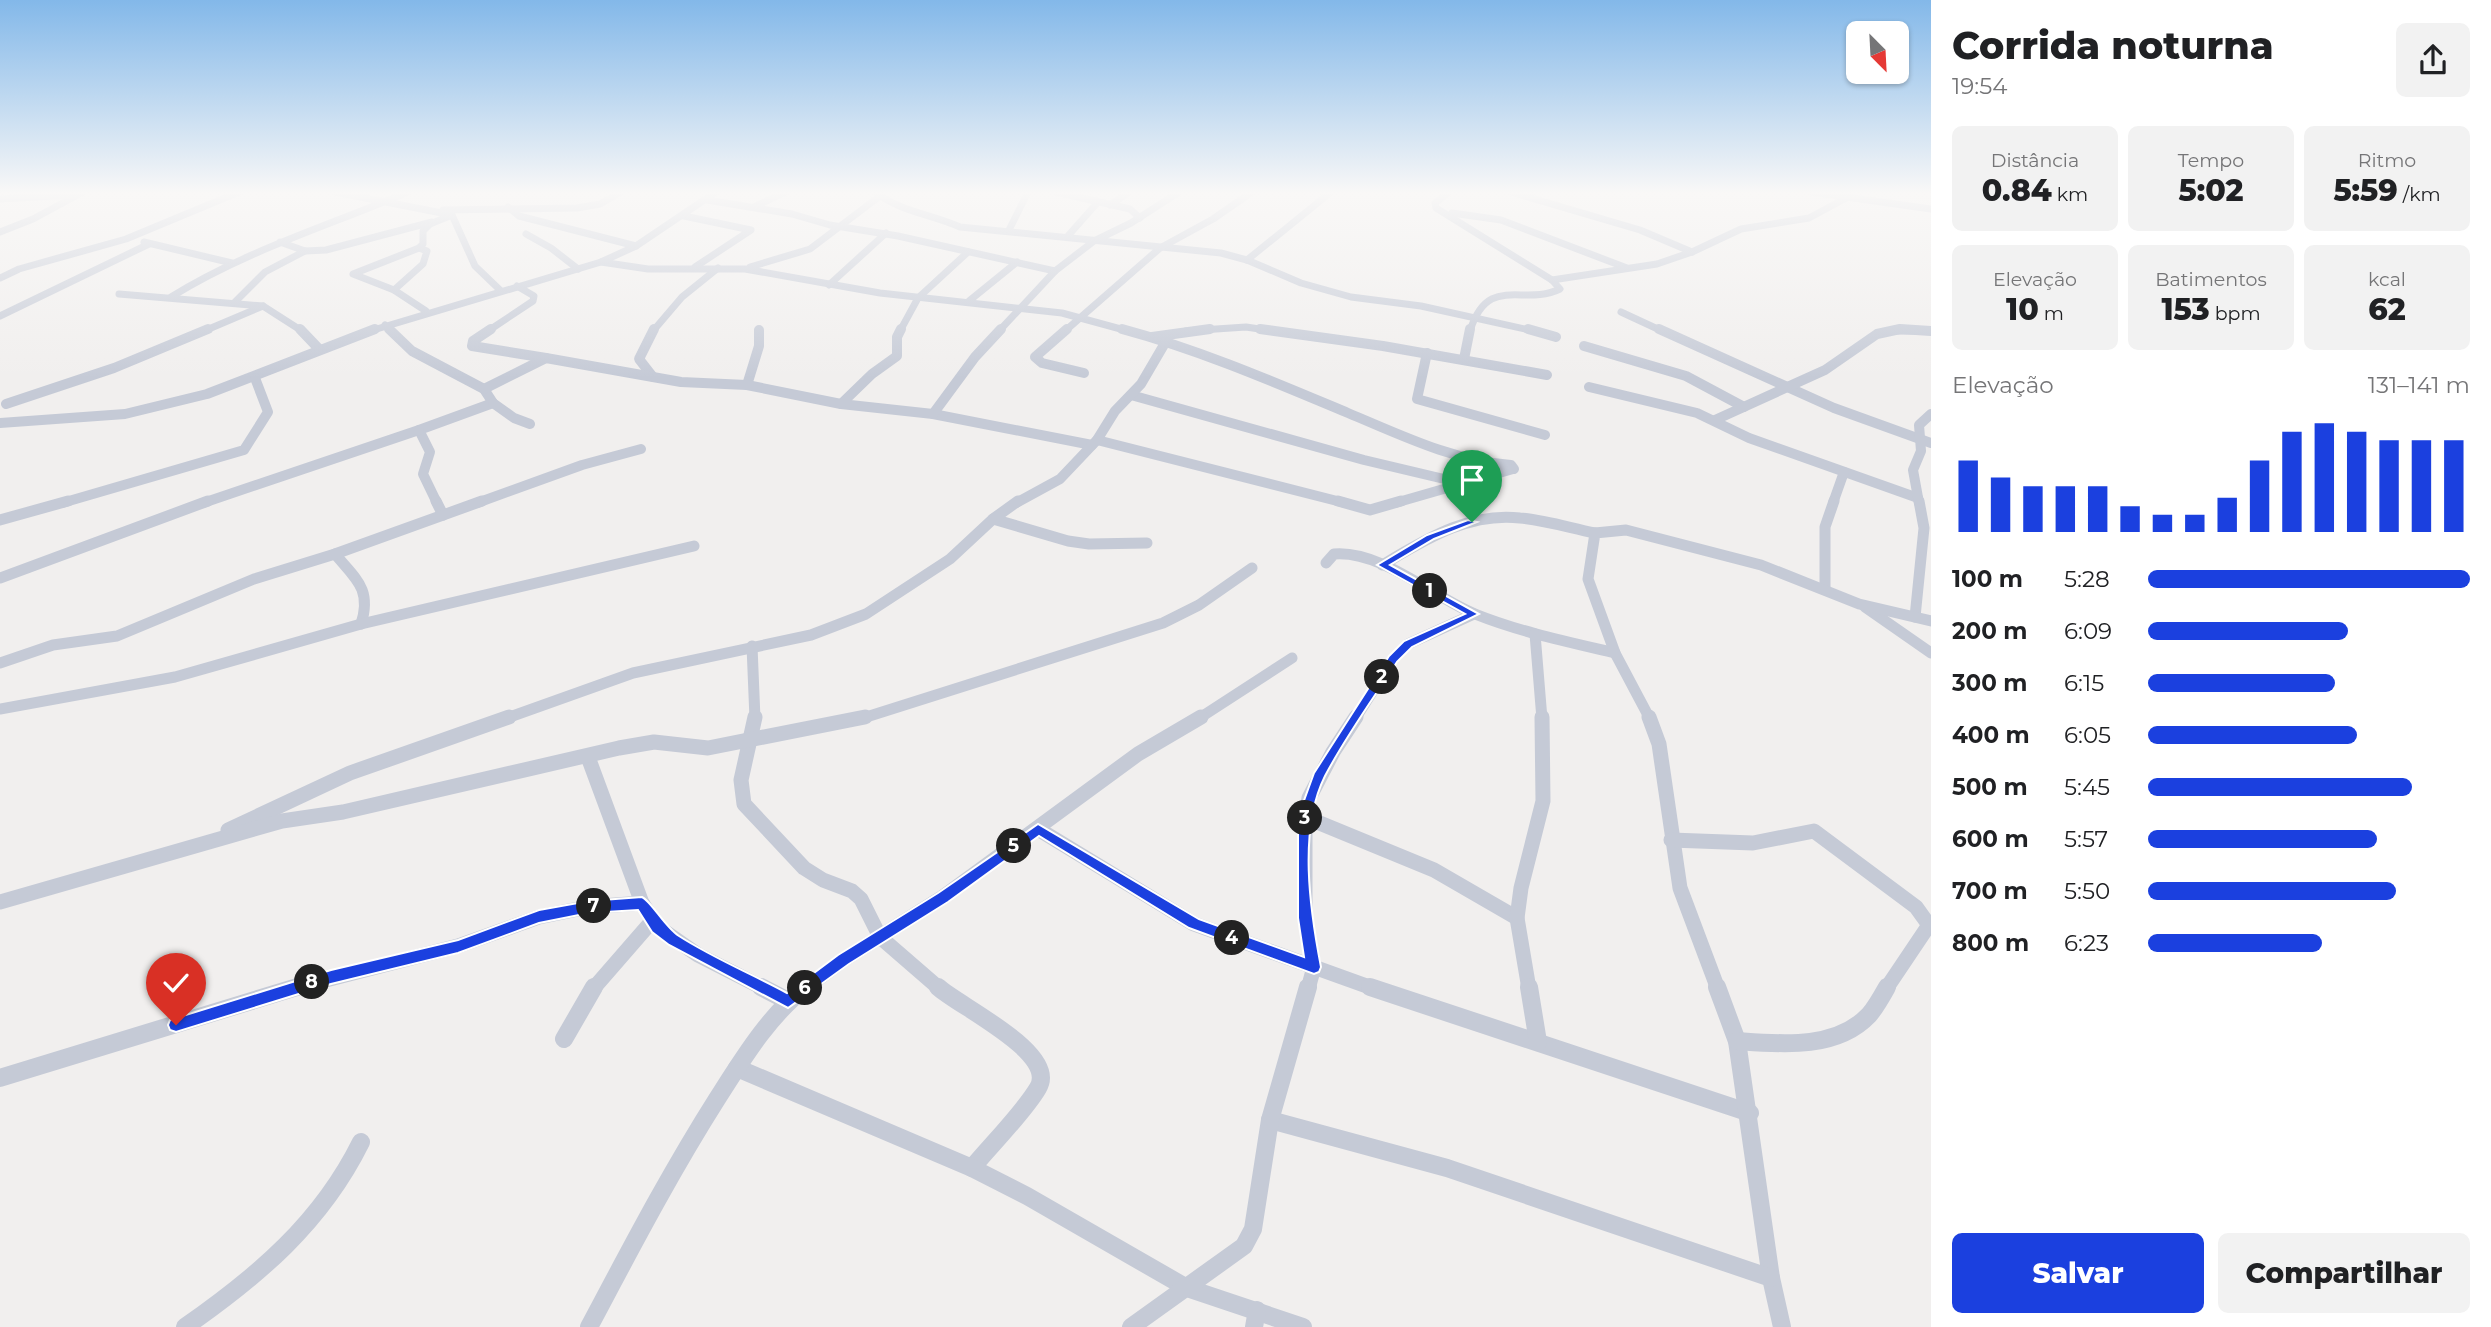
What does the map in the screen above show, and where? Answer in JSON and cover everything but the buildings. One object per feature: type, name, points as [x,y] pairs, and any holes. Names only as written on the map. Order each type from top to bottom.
[{"type":"street","points":[[0,278],[19,269],[73,254]]},
{"type":"street","points":[[0,316],[128,254]]},
{"type":"street","points":[[192,254],[232,263]]},
{"type":"street","points":[[171,298],[197,279],[253,254]]},
{"type":"street","points":[[235,302],[265,272],[299,254]]},
{"type":"street","points":[[404,254],[353,274],[394,290],[426,311]]},
{"type":"street","points":[[394,290],[423,264],[426,254]]},
{"type":"street","points":[[470,254],[475,266],[500,290]]},
{"type":"street","points":[[559,254],[578,269]]},
{"type":"street","points":[[263,306],[114,368],[3,400],[5,423],[125,414],[164,407],[255,378],[319,349],[426,311],[578,269],[619,254]]},
{"type":"street","points":[[693,268],[714,254]]},
{"type":"street","points":[[745,269],[795,254]]},
{"type":"street","points":[[829,285],[863,254]]},
{"type":"street","points":[[841,404],[872,374],[897,356],[897,337],[918,298],[966,254]]},
{"type":"street","points":[[977,254],[1055,271]]},
{"type":"street","points":[[933,414],[975,357],[1055,271],[1077,254]]},
{"type":"street","points":[[1084,373],[1042,363],[1035,357],[1153,254]]},
{"type":"street","points":[[1224,254],[1330,291],[1518,326],[1556,337]]},
{"type":"street","points":[[1247,260],[1255,254]]},
{"type":"street","points":[[1464,359],[1473,317],[1497,295],[1557,292],[1560,289],[1552,280],[1510,254]]},
{"type":"street","points":[[1589,254],[1630,270]]},
{"type":"street","points":[[1552,280],[1630,270],[1685,254]]},
{"type":"street","points":[[517,286],[534,296],[533,301],[473,341],[472,346],[699,384],[747,386],[841,404],[933,414],[1094,443],[1267,481],[1370,510],[1392,506],[1516,468],[1475,461],[1433,448],[1232,365],[1152,337],[1080,317],[1022,307],[918,298],[745,269],[641,269],[601,262]]},
{"type":"street","points":[[969,302],[1017,262]]},
{"type":"street","points":[[653,377],[639,359],[654,330],[678,298],[718,268]]},
{"type":"street","points":[[119,294],[263,306],[298,327],[319,349]]},
{"type":"street","points":[[1621,312],[1847,413],[1931,443]]},
{"type":"street","points":[[385,325],[412,351],[484,389],[493,402],[514,418],[530,424]]},
{"type":"street","points":[[1152,337],[1181,331],[1246,327],[1427,353],[1547,375]]},
{"type":"street","points":[[1715,421],[1828,368],[1877,334],[1900,329],[1931,331]]},
{"type":"street","points":[[747,386],[759,346],[759,330]]},
{"type":"street","points":[[200,844],[304,792],[633,673],[811,635],[866,614],[950,559],[993,519],[1032,492],[1054,483],[1094,443],[1115,411],[1141,384],[1166,343]]},
{"type":"street","points":[[1584,346],[1686,376],[1744,407]]},
{"type":"street","points":[[1427,353],[1417,399],[1545,435]]},
{"type":"street","points":[[484,389],[546,358]]},
{"type":"street","points":[[0,520],[244,450],[268,412],[255,378]]},
{"type":"street","points":[[1589,387],[1679,408],[1715,421],[1749,438],[1918,498]]},
{"type":"street","points":[[1131,395],[1364,460],[1461,483]]},
{"type":"street","points":[[0,578],[182,510],[419,430],[493,402]]},
{"type":"street","points":[[1915,617],[1924,528],[1913,470],[1921,451],[1919,425],[1931,414]]},
{"type":"street","points":[[419,430],[430,452],[423,474],[443,515]]},
{"type":"street","points":[[0,663],[53,645],[117,636],[254,579],[335,554],[582,465],[641,449]]},
{"type":"street","points":[[1825,589],[1825,527],[1844,472]]},
{"type":"street","points":[[1382,565],[1431,537],[1487,518],[1512,517],[1595,533],[1626,530],[1761,565],[1825,589],[1859,604],[1931,653]]},
{"type":"street","points":[[993,519],[1068,541],[1089,544],[1147,543]]},
{"type":"street","points":[[1595,533],[1588,579],[1615,653],[1656,735],[1671,840],[1681,888],[1737,1041],[1771,1278],[1782,1327]]},
{"type":"street","points":[[0,709],[175,677],[361,624],[694,546]]},
{"type":"street","points":[[1326,563],[1334,554],[1340,552],[1382,565],[1474,614],[1535,634],[1615,653]]},
{"type":"street","points":[[335,554],[367,594],[368,608],[361,624]]},
{"type":"street","points":[[0,902],[282,821],[369,806],[654,742],[708,748],[884,712],[992,675],[1143,631],[1199,605],[1252,568]]},
{"type":"street","points":[[1859,604],[1931,621]]},
{"type":"street","points":[[1131,1327],[1244,1246],[1253,1229],[1270,1119],[1314,967],[1305,918],[1305,817],[1318,776],[1393,659],[1408,644],[1474,614]]},
{"type":"street","points":[[1535,634],[1542,720],[1542,801],[1521,888],[1517,918],[1538,1042]]},
{"type":"street","points":[[752,646],[757,694],[752,740],[740,778],[739,791],[744,804],[804,868],[823,880],[852,891],[861,899],[880,937],[943,992],[1027,1049],[1040,1066],[1040,1086],[972,1168]]},
{"type":"street","points":[[589,1327],[668,1177],[737,1068],[788,1001],[843,960],[943,897],[1138,754],[1225,703],[1292,658]]},
{"type":"street","points":[[588,757],[642,903],[657,928],[682,946],[788,1001]]},
{"type":"street","points":[[1305,817],[1434,870],[1517,918]]},
{"type":"street","points":[[1038,829],[1194,924],[1428,1008],[1749,1113]]},
{"type":"street","points":[[1671,840],[1753,843],[1814,831],[1916,907],[1929,925],[1869,1015],[1857,1025],[1830,1039],[1803,1044],[1737,1041]]},
{"type":"street","points":[[0,1079],[301,986],[458,946],[539,917],[589,907],[642,903]]},
{"type":"street","points":[[564,1039],[594,987],[653,920]]},
{"type":"street","points":[[737,1068],[972,1168],[1027,1196],[1187,1289],[1256,1318],[1303,1327]]},
{"type":"street","points":[[1270,1119],[1459,1172],[1771,1278]]},
{"type":"street","points":[[185,1327],[258,1275],[291,1243],[337,1187],[361,1142]]},
{"type":"route","points":[[176,1025],[331,977],[458,946],[563,910],[642,903],[657,928],[674,941],[788,1001],[843,960],[943,897],[1038,829],[1194,924],[1314,967],[1305,918],[1303,867],[1305,817],[1318,776],[1393,659],[1408,644],[1474,614],[1382,565],[1431,537],[1472,522]]}]
